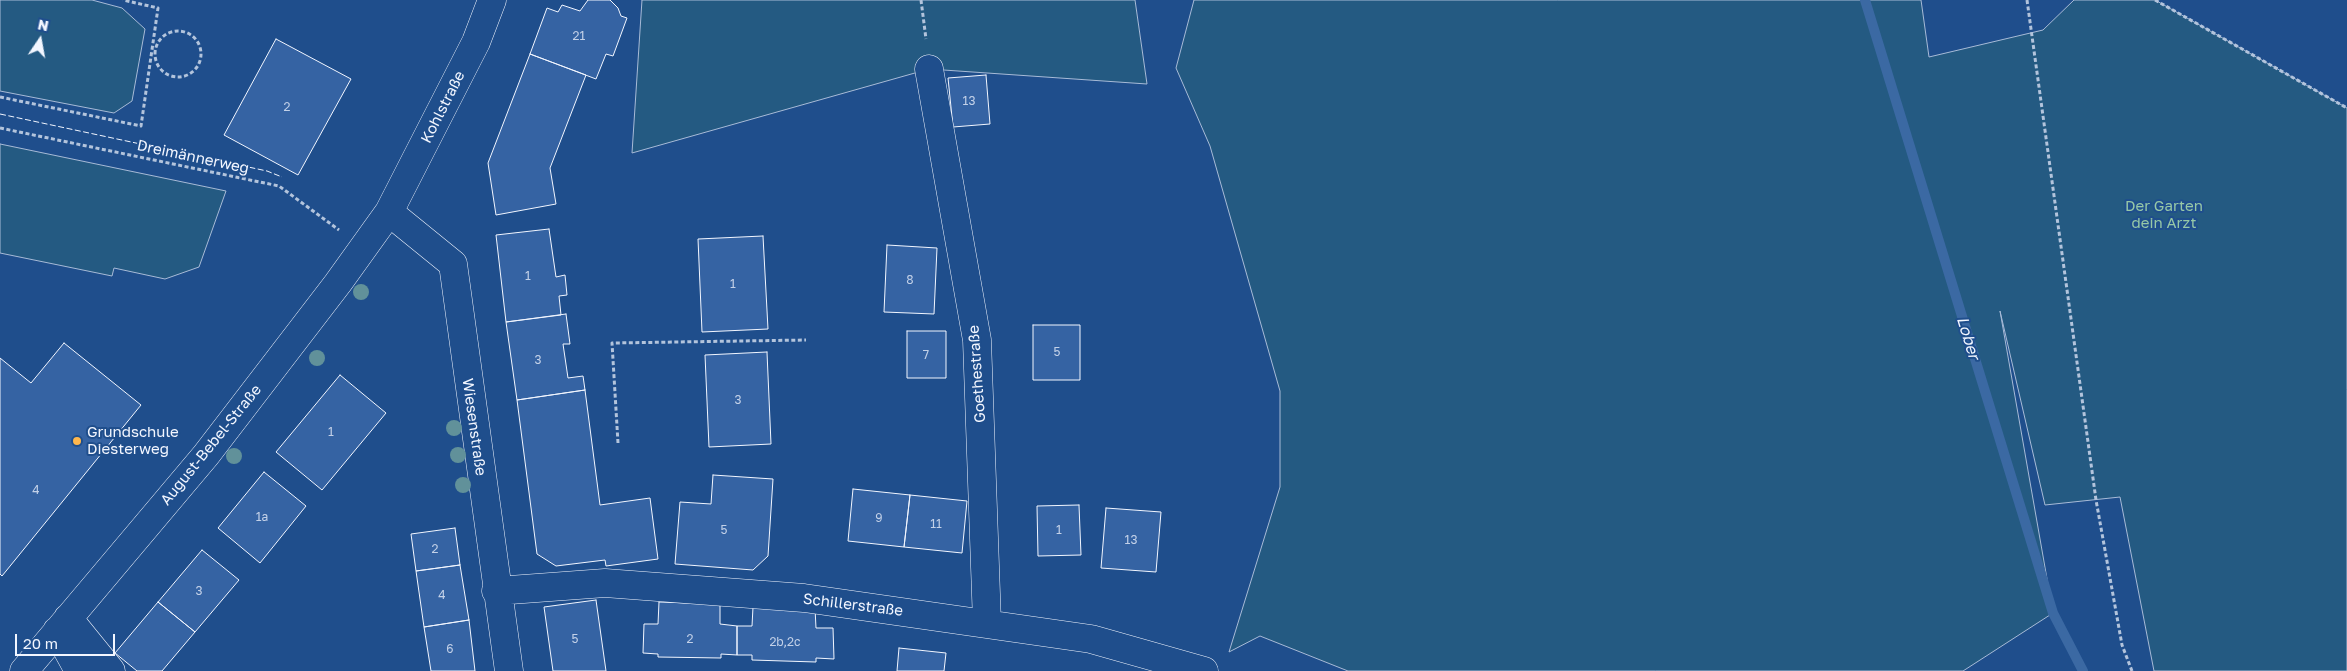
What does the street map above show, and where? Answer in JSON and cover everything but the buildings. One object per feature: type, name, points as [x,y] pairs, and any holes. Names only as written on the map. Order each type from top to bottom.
[{"type":"street","name":"Kohlstraße","points":[[389,212],[476,42],[492,0]]},
{"type":"street","name":"Goethestraße","points":[[929,69],[977,340],[987,622]]},
{"type":"street","name":"August-Bebel-Straße","points":[[24,671],[206,455],[389,212]]},
{"type":"street","name":"Wiesenstraße","points":[[389,212],[453,264],[496,591],[509,671]]},
{"type":"street","name":"Schillerstraße","points":[[496,591],[606,583],[804,598],[987,622],[1091,639],[1204,671]]},
{"type":"street","points":[[63,624],[79,671]]},
{"type":"street","points":[[63,624],[111,671]]},
{"type":"path","points":[[0,98],[141,126],[158,8],[123,0]]},
{"type":"path","points":[[921,0],[929,69]]},
{"type":"path","points":[[2027,0],[2096,500],[2122,645],[2132,671]]},
{"type":"path","points":[[2155,0],[2347,108]]},
{"type":"path","points":[[176,30],[191,35],[197,40],[201,55],[195,70],[189,74],[174,77],[167,75],[156,64],[153,50],[162,37],[176,30]]},
{"type":"path","name":"Dreimännerweg","points":[[0,128],[279,186],[363,249]]},
{"type":"path","points":[[618,443],[612,343],[806,340]]},
{"type":"green space","points":[[0,0],[92,0],[122,8],[145,29],[132,101],[114,113],[0,91]]},
{"type":"green space","points":[[642,0],[1135,0],[1147,84],[929,69],[632,153]]},
{"type":"green space","name":"Der Garten dein Arzt","points":[[1194,0],[1921,0],[1929,57],[2043,30],[2074,0],[2155,0],[2347,108],[2347,671],[2154,671],[2120,497],[2045,505],[2000,311],[2053,613],[1963,671],[1348,671],[1260,636],[1229,652],[1280,487],[1280,391],[1210,146],[1176,68]]},
{"type":"green space","points":[[0,144],[226,191],[199,267],[165,279],[114,268],[112,276],[0,253]]},
{"type":"waterway","name":"Lober","points":[[1865,0],[2053,613],[2083,671]]},
{"type":"fence","points":[[0,114],[267,171],[282,177]]},
{"type":"place","name":"Grundschule Diesterweg","points":[[77,441]]}]
